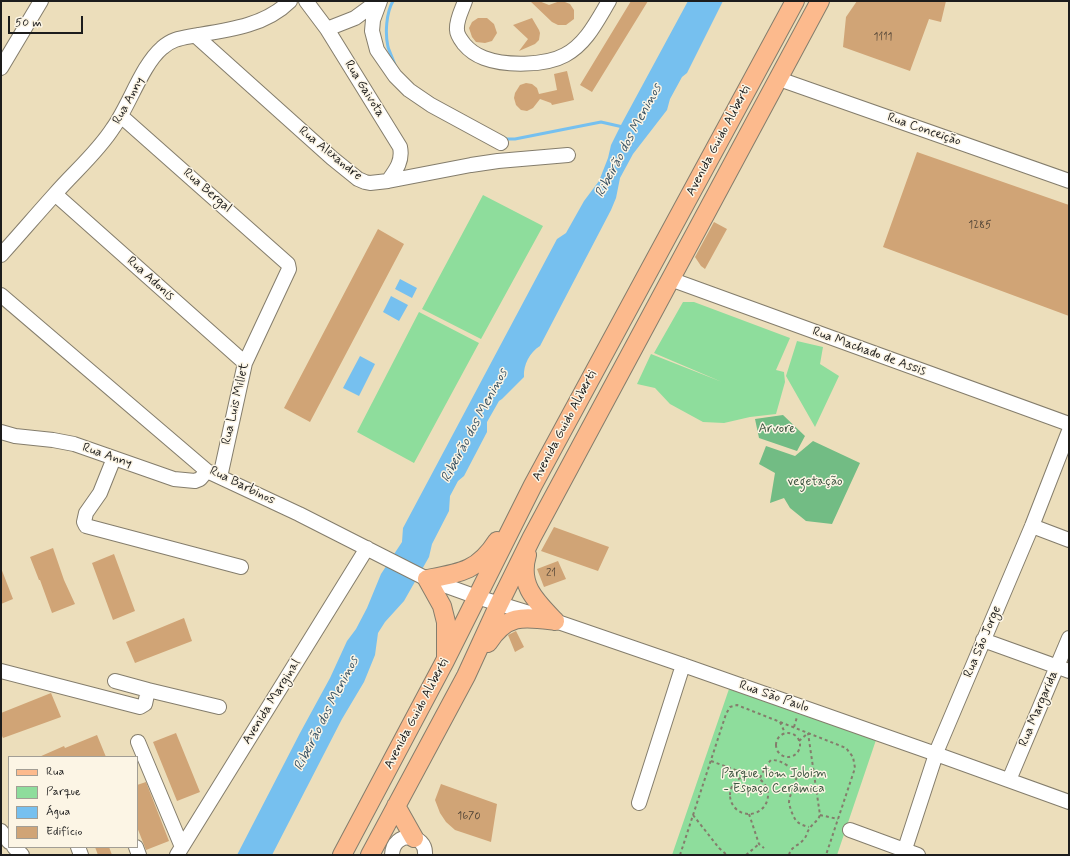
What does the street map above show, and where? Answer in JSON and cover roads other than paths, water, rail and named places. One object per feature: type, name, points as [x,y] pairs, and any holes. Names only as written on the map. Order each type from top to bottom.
[{"type":"main road","name":"Avenida Guido Aliberti","points":[[342,855],[445,662],[533,485],[795,1]]},
{"type":"main road","name":"Avenida Guido Aliberti","points":[[370,855],[466,676],[532,537],[820,1]]},
{"type":"main road","points":[[581,397],[597,415]]},
{"type":"main road","points":[[445,662],[446,622],[442,606],[425,577],[455,574],[469,569],[481,561],[492,549],[533,485]]},
{"type":"main road","points":[[532,537],[524,563],[524,577],[536,602],[555,621]]},
{"type":"main road","points":[[466,676],[492,637],[503,626],[513,620],[524,617],[555,621]]},
{"type":"main road","points":[[426,698],[447,710]]},
{"type":"main road","points":[[396,806],[414,838]]},
{"type":"street","points":[[1,68],[41,1]]},
{"type":"street","name":"Rua Anny","points":[[1,256],[55,194],[89,159],[113,129],[149,64],[161,49],[182,37],[196,36],[248,25],[271,15],[290,1]]},
{"type":"street","name":"Rua Gaivota","points":[[306,1],[327,29],[400,147],[400,163],[388,181]]},
{"type":"street","points":[[327,29],[355,18],[379,1]]},
{"type":"street","points":[[379,1],[373,20],[372,31],[377,50],[395,76],[409,90],[431,105],[501,143]]},
{"type":"street","points":[[465,1],[458,18],[457,31],[460,39],[470,50],[484,58],[504,62],[534,63],[553,60],[565,56],[576,47],[587,37],[609,1]]},
{"type":"street","name":"Rua Alexandre","points":[[196,36],[321,148],[358,179],[370,183],[498,161],[568,155]]},
{"type":"street","name":"Rua Conceição","points":[[779,79],[1069,181]]},
{"type":"street","name":"Rua Bergal","points":[[121,116],[286,261],[289,269]]},
{"type":"street","name":"Rua Adonis","points":[[55,194],[245,363]]},
{"type":"street","name":"Rua Luis Millet","points":[[213,474],[245,363],[289,269]]},
{"type":"street","name":"Rua Machado de Assis","points":[[670,279],[1069,424]]},
{"type":"street","name":"Rua Barbinos","points":[[1,295],[213,474],[299,514],[425,577],[477,597]]},
{"type":"street","name":"Rua São Jorge","points":[[904,853],[936,754],[1032,526],[1069,431]]},
{"type":"street","name":"Rua Anny","points":[[1,432],[15,436],[74,444],[174,479],[195,481],[213,474]]},
{"type":"street","points":[[114,458],[100,493],[86,513],[84,522],[86,526],[241,567]]},
{"type":"street","points":[[1032,526],[1069,540]]},
{"type":"street","name":"Avenida Marginal","points":[[180,851],[367,548]]},
{"type":"street","name":"Rua São Paulo","points":[[477,597],[555,621],[683,665],[1069,802]]},
{"type":"street","name":"Rua Margarida","points":[[1009,780],[1063,668],[1069,638]]},
{"type":"street","points":[[983,640],[1063,668]]},
{"type":"street","points":[[638,803],[683,665]]},
{"type":"street","points":[[1,671],[140,708],[145,704],[148,690]]},
{"type":"street","points":[[115,682],[219,707]]},
{"type":"street","points":[[138,742],[180,851]]},
{"type":"street","points":[[850,830],[904,853],[918,855]]},
{"type":"street","points":[[1,831],[8,841]]},
{"type":"street","points":[[392,855],[393,849],[399,840],[409,837],[414,838],[424,847],[425,855]]},
{"type":"water","name":"Ribeirão dos Meninos","points":[[688,1],[723,1],[687,73],[682,77],[670,99],[667,110],[633,154],[620,178],[616,198],[611,210],[540,346],[528,359],[524,377],[499,401],[487,422],[487,432],[464,476],[458,481],[450,496],[449,511],[432,544],[429,557],[404,601],[385,622],[378,633],[375,655],[364,682],[342,719],[272,855],[237,855],[330,678],[347,641],[356,629],[367,608],[381,574],[402,542],[403,528],[557,239],[566,233],[584,201],[599,181],[608,158],[611,145]]},
{"type":"water","points":[[400,279],[417,288],[412,298],[395,289]]},
{"type":"water","points":[[391,296],[408,305],[399,321],[383,312]]},
{"type":"water","points":[[360,356],[375,364],[359,396],[343,388]]},
{"type":"waterway","points":[[393,1],[389,11],[387,36],[388,47],[395,65]]},
{"type":"waterway","name":"Ribeirão dos Meninos","points":[[503,139],[515,139],[601,122],[623,127]]},
{"type":"park label","name":"Arvore","points":[[777,429]]},
{"type":"park label","name":"vegetação","points":[[815,482]]},
{"type":"park label","name":"Parque Tom Jobim - Espaço Cerâmica","points":[[774,782]]}]
